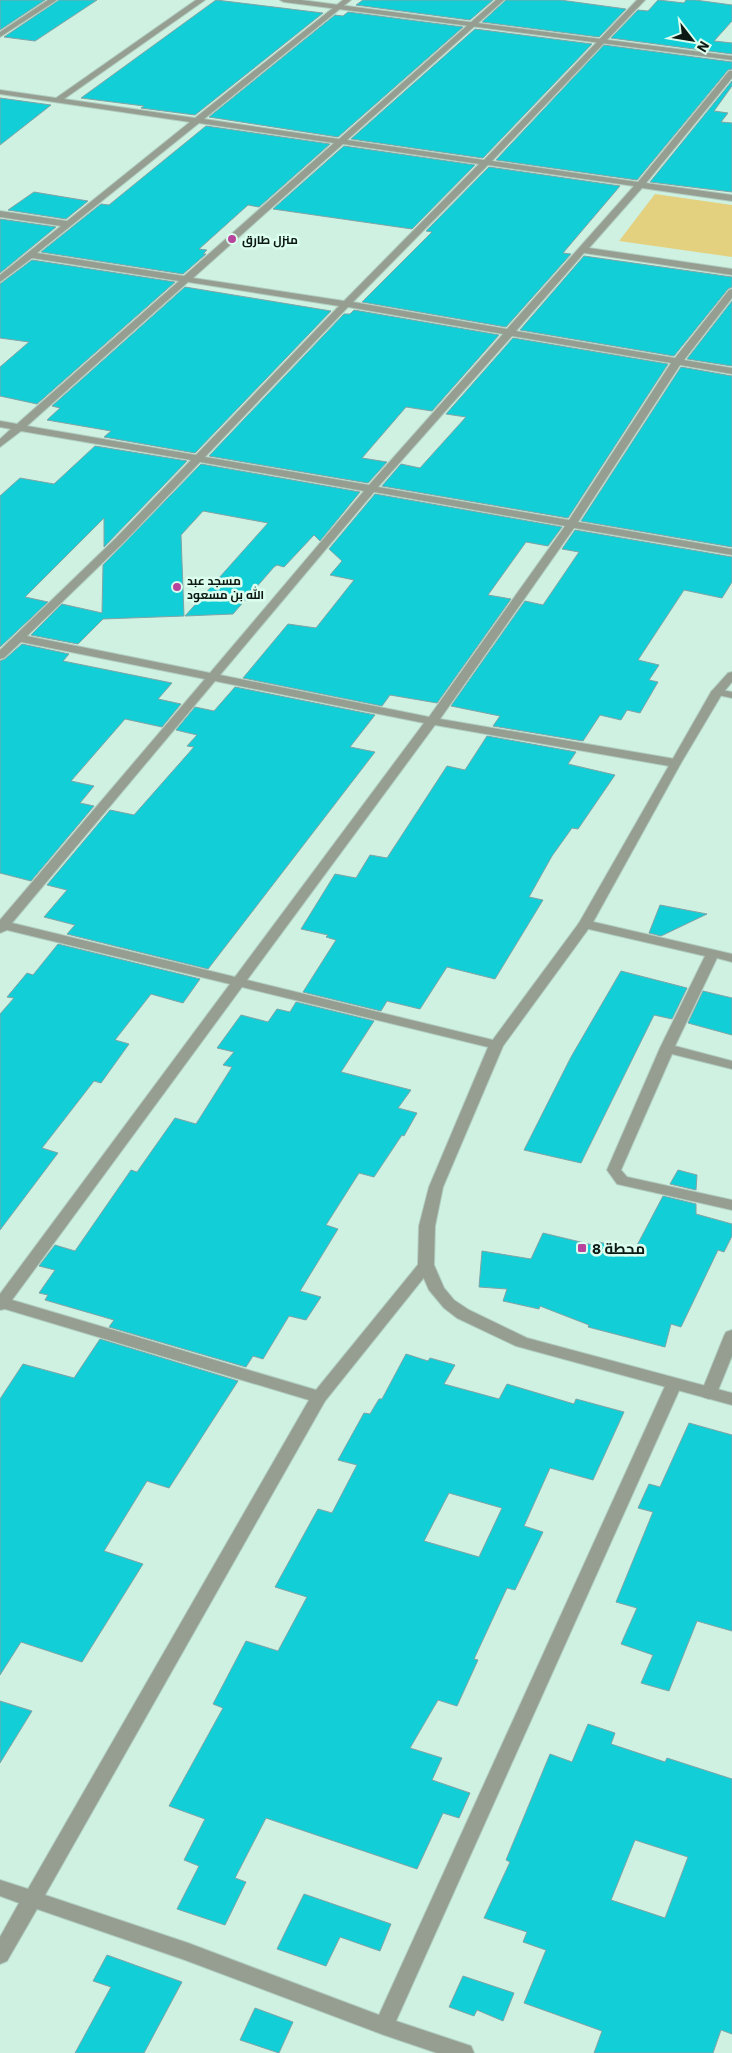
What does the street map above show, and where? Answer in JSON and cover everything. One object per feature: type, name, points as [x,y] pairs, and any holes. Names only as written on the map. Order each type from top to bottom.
[{"type":"street","points":[[0,35],[53,0]]},
{"type":"street","points":[[56,101],[201,0]]},
{"type":"street","points":[[284,0],[732,58]]},
{"type":"street","points":[[0,278],[347,0]]},
{"type":"street","points":[[0,444],[500,0]]},
{"type":"street","points":[[0,656],[120,540],[346,304],[486,163],[641,0]]},
{"type":"street","points":[[496,1045],[1,926],[371,490],[640,185],[732,72]]},
{"type":"street","points":[[0,92],[732,198]]},
{"type":"street","points":[[0,214],[68,224]]},
{"type":"street","points":[[581,250],[732,272]]},
{"type":"street","points":[[30,255],[188,278],[732,370]]},
{"type":"street","points":[[319,1397],[1,1303],[432,721],[571,524],[677,362],[732,292]]},
{"type":"street","points":[[0,424],[732,552]]},
{"type":"street","points":[[19,638],[432,721],[674,763]]},
{"type":"street","points":[[732,675],[717,692],[674,763],[585,924],[496,1045],[436,1187],[427,1226],[426,1265],[437,1290],[448,1304],[491,1329],[522,1342],[732,1399]]},
{"type":"street","points":[[717,692],[732,695]]},
{"type":"street","points":[[585,924],[732,958]]},
{"type":"street","points":[[712,954],[614,1170],[622,1181],[732,1206]]},
{"type":"street","points":[[668,1048],[732,1065]]},
{"type":"street","points":[[0,1955],[319,1397],[426,1265]]},
{"type":"street","points":[[708,1393],[732,1336]]},
{"type":"street","points":[[384,2026],[674,1384]]},
{"type":"street","points":[[0,1888],[188,1952],[384,2026],[464,2053]]},
{"type":"shaded area","points":[[655,194],[732,205],[732,257],[619,241]]},
{"type":"building","points":[[0,0],[45,0],[0,30]]},
{"type":"building","points":[[59,0],[97,0],[35,41],[4,37]]},
{"type":"building","points":[[216,0],[323,13],[195,115],[81,98]]},
{"type":"building","points":[[363,0],[493,0],[470,20],[356,5]]},
{"type":"building","points":[[506,0],[560,0],[626,9],[599,37],[482,22]]},
{"type":"building","points":[[658,0],[684,3],[686,0],[695,0],[732,5],[732,21],[714,41],[732,43],[732,54],[611,38],[638,10],[648,11]]},
{"type":"building","points":[[348,12],[463,27],[338,137],[209,117],[335,15],[343,16]]},
{"type":"building","points":[[475,29],[592,44],[483,158],[351,139]]},
{"type":"building","points":[[604,45],[732,62],[732,69],[728,70],[637,180],[496,160]]},
{"type":"building","points":[[732,81],[732,86],[714,111],[728,113],[721,122],[732,123],[732,192],[650,182]]},
{"type":"building","points":[[0,98],[51,105],[0,145]]},
{"type":"building","points":[[206,126],[330,144],[259,207],[248,205],[199,249],[207,250],[203,254],[206,254],[183,274],[41,252],[101,204],[109,205]]},
{"type":"building","points":[[344,146],[475,165],[412,229],[273,209]]},
{"type":"building","points":[[489,167],[620,186],[563,253],[571,254],[506,327],[362,302],[432,232],[426,231]]},
{"type":"building","points":[[34,192],[88,201],[66,219],[8,210]]},
{"type":"building","points":[[0,219],[56,227],[0,273]]},
{"type":"building","points":[[584,256],[732,277],[732,287],[728,289],[674,356],[520,330]]},
{"type":"building","points":[[32,260],[175,282],[37,404],[0,396],[0,367],[29,342],[0,338],[0,284]]},
{"type":"building","points":[[185,287],[331,311],[195,453],[104,437],[111,431],[47,420],[60,408],[52,406]]},
{"type":"building","points":[[732,301],[732,366],[687,359]]},
{"type":"building","points":[[354,310],[499,335],[432,411],[406,407],[362,458],[387,462],[368,483],[209,456],[344,314],[350,314]]},
{"type":"building","points":[[513,338],[668,364],[568,518],[382,486],[401,464],[420,468],[466,417],[446,414]]},
{"type":"building","points":[[681,367],[732,376],[732,547],[581,521]]},
{"type":"building","points":[[95,446],[187,461],[104,547],[104,518],[25,597],[48,602],[0,647],[0,496],[20,478],[54,484]]},
{"type":"building","points":[[201,464],[360,492],[320,541],[314,535],[284,567],[277,565],[274,567],[233,614],[185,616],[268,523],[203,511],[181,535],[184,616],[103,619],[78,644],[31,635],[62,604],[102,613],[103,565]]},
{"type":"building","points":[[375,494],[562,527],[548,546],[526,542],[488,595],[511,599],[437,703],[390,695],[382,706],[243,678],[288,624],[316,628],[354,580],[330,575],[342,561],[329,549]]},
{"type":"building","points":[[575,530],[732,557],[732,582],[722,598],[684,590],[638,660],[659,665],[649,680],[658,682],[640,713],[627,710],[621,720],[600,715],[583,741],[493,726],[500,716],[451,706],[525,601],[543,605],[579,552],[562,549]]},
{"type":"building","points":[[22,644],[69,654],[63,661],[172,683],[158,699],[181,704],[162,727],[125,719],[71,781],[94,786],[80,803],[94,806],[31,881],[0,873],[0,661]]},
{"type":"building","points":[[235,687],[375,715],[350,747],[375,752],[208,969],[67,934],[75,925],[44,917],[67,890],[47,885],[110,810],[134,815],[194,747],[187,746],[197,735],[176,730],[195,707],[214,711]]},
{"type":"building","points":[[487,736],[576,752],[568,764],[615,775],[578,829],[572,828],[552,856],[529,897],[543,900],[495,979],[447,967],[420,1009],[387,1001],[381,1011],[303,992],[336,940],[326,937],[328,935],[301,929],[335,874],[356,878],[370,855],[387,858],[447,766],[465,770]]},
{"type":"building","points":[[660,905],[707,914],[661,936],[649,933]]},
{"type":"building","points":[[58,944],[200,979],[183,1003],[151,994],[115,1040],[129,1044],[101,1083],[94,1081],[42,1148],[58,1153],[0,1230],[0,1014],[14,998],[7,997],[27,973],[33,975]]},
{"type":"building","points":[[621,971],[687,988],[672,1019],[654,1015],[581,1163],[524,1150],[571,1057]]},
{"type":"building","points":[[703,991],[732,998],[732,1035],[688,1023]]},
{"type":"building","points":[[296,1002],[374,1021],[341,1072],[411,1090],[398,1108],[417,1113],[404,1136],[402,1135],[374,1177],[359,1173],[326,1225],[338,1229],[300,1291],[321,1297],[306,1320],[289,1316],[263,1359],[253,1356],[246,1367],[109,1327],[114,1320],[45,1300],[48,1295],[39,1293],[55,1270],[39,1266],[55,1245],[75,1251],[131,1170],[137,1172],[175,1118],[196,1124],[232,1067],[223,1065],[234,1052],[217,1048],[241,1015],[268,1022],[277,1009],[290,1012]]},
{"type":"building","points":[[678,1170],[697,1175],[696,1190],[670,1184]]},
{"type":"building","points":[[663,1196],[696,1204],[696,1214],[732,1224],[732,1236],[724,1252],[718,1250],[681,1327],[671,1324],[665,1347],[588,1327],[589,1325],[540,1306],[539,1309],[503,1301],[507,1289],[479,1287],[482,1251],[531,1259],[543,1233],[597,1246],[599,1242],[634,1251]]},
{"type":"building","points":[[100,1339],[238,1381],[169,1488],[147,1481],[104,1551],[143,1564],[82,1662],[21,1642],[0,1675],[0,1399],[23,1364],[74,1378]]},
{"type":"building","points":[[406,1354],[428,1361],[430,1358],[455,1365],[444,1384],[499,1399],[507,1384],[574,1404],[576,1399],[624,1412],[593,1480],[550,1468],[524,1526],[543,1532],[515,1590],[507,1588],[474,1659],[478,1660],[457,1706],[438,1700],[410,1748],[442,1758],[432,1780],[470,1793],[459,1818],[443,1813],[417,1869],[266,1818],[235,1878],[246,1882],[225,1925],[177,1909],[199,1866],[184,1860],[205,1819],[169,1806],[223,1708],[213,1704],[246,1641],[278,1651],[307,1597],[275,1587],[318,1509],[332,1513],[357,1465],[338,1460],[364,1413],[370,1414],[379,1399],[382,1399]],"holes":[[[449,1493],[502,1508],[479,1557],[424,1541]]]},
{"type":"building","points":[[689,1423],[732,1435],[732,1631],[697,1621],[669,1691],[641,1683],[653,1655],[621,1644],[637,1608],[616,1602],[653,1512],[638,1508],[649,1484],[660,1487]]},
{"type":"building","points":[[0,1701],[32,1711],[0,1763]]},
{"type":"building","points":[[588,1724],[615,1733],[611,1744],[665,1762],[667,1758],[732,1779],[732,2034],[721,2030],[713,2053],[594,2053],[602,2031],[524,2003],[546,1950],[523,1942],[527,1932],[484,1918],[510,1862],[506,1860],[550,1754],[572,1762]],"holes":[[[635,1840],[688,1857],[665,1918],[611,1900]]]},
{"type":"building","points":[[304,1894],[391,1924],[380,1951],[340,1937],[326,1966],[277,1949]]},
{"type":"building","points":[[107,1955],[182,1982],[144,2053],[75,2053],[111,1987],[93,1981]]},
{"type":"building","points":[[463,1976],[514,1993],[503,2021],[477,2010],[474,2016],[449,2007]]},
{"type":"building","points":[[255,2008],[293,2022],[279,2053],[240,2040]]},
{"type":"place","name":"منزل طارق","points":[[232,239]]},
{"type":"place","name":"مسجد عبد الله بن مسعود","points":[[177,587]]},
{"type":"place","name":"محطة 8","points":[[582,1248]]}]
